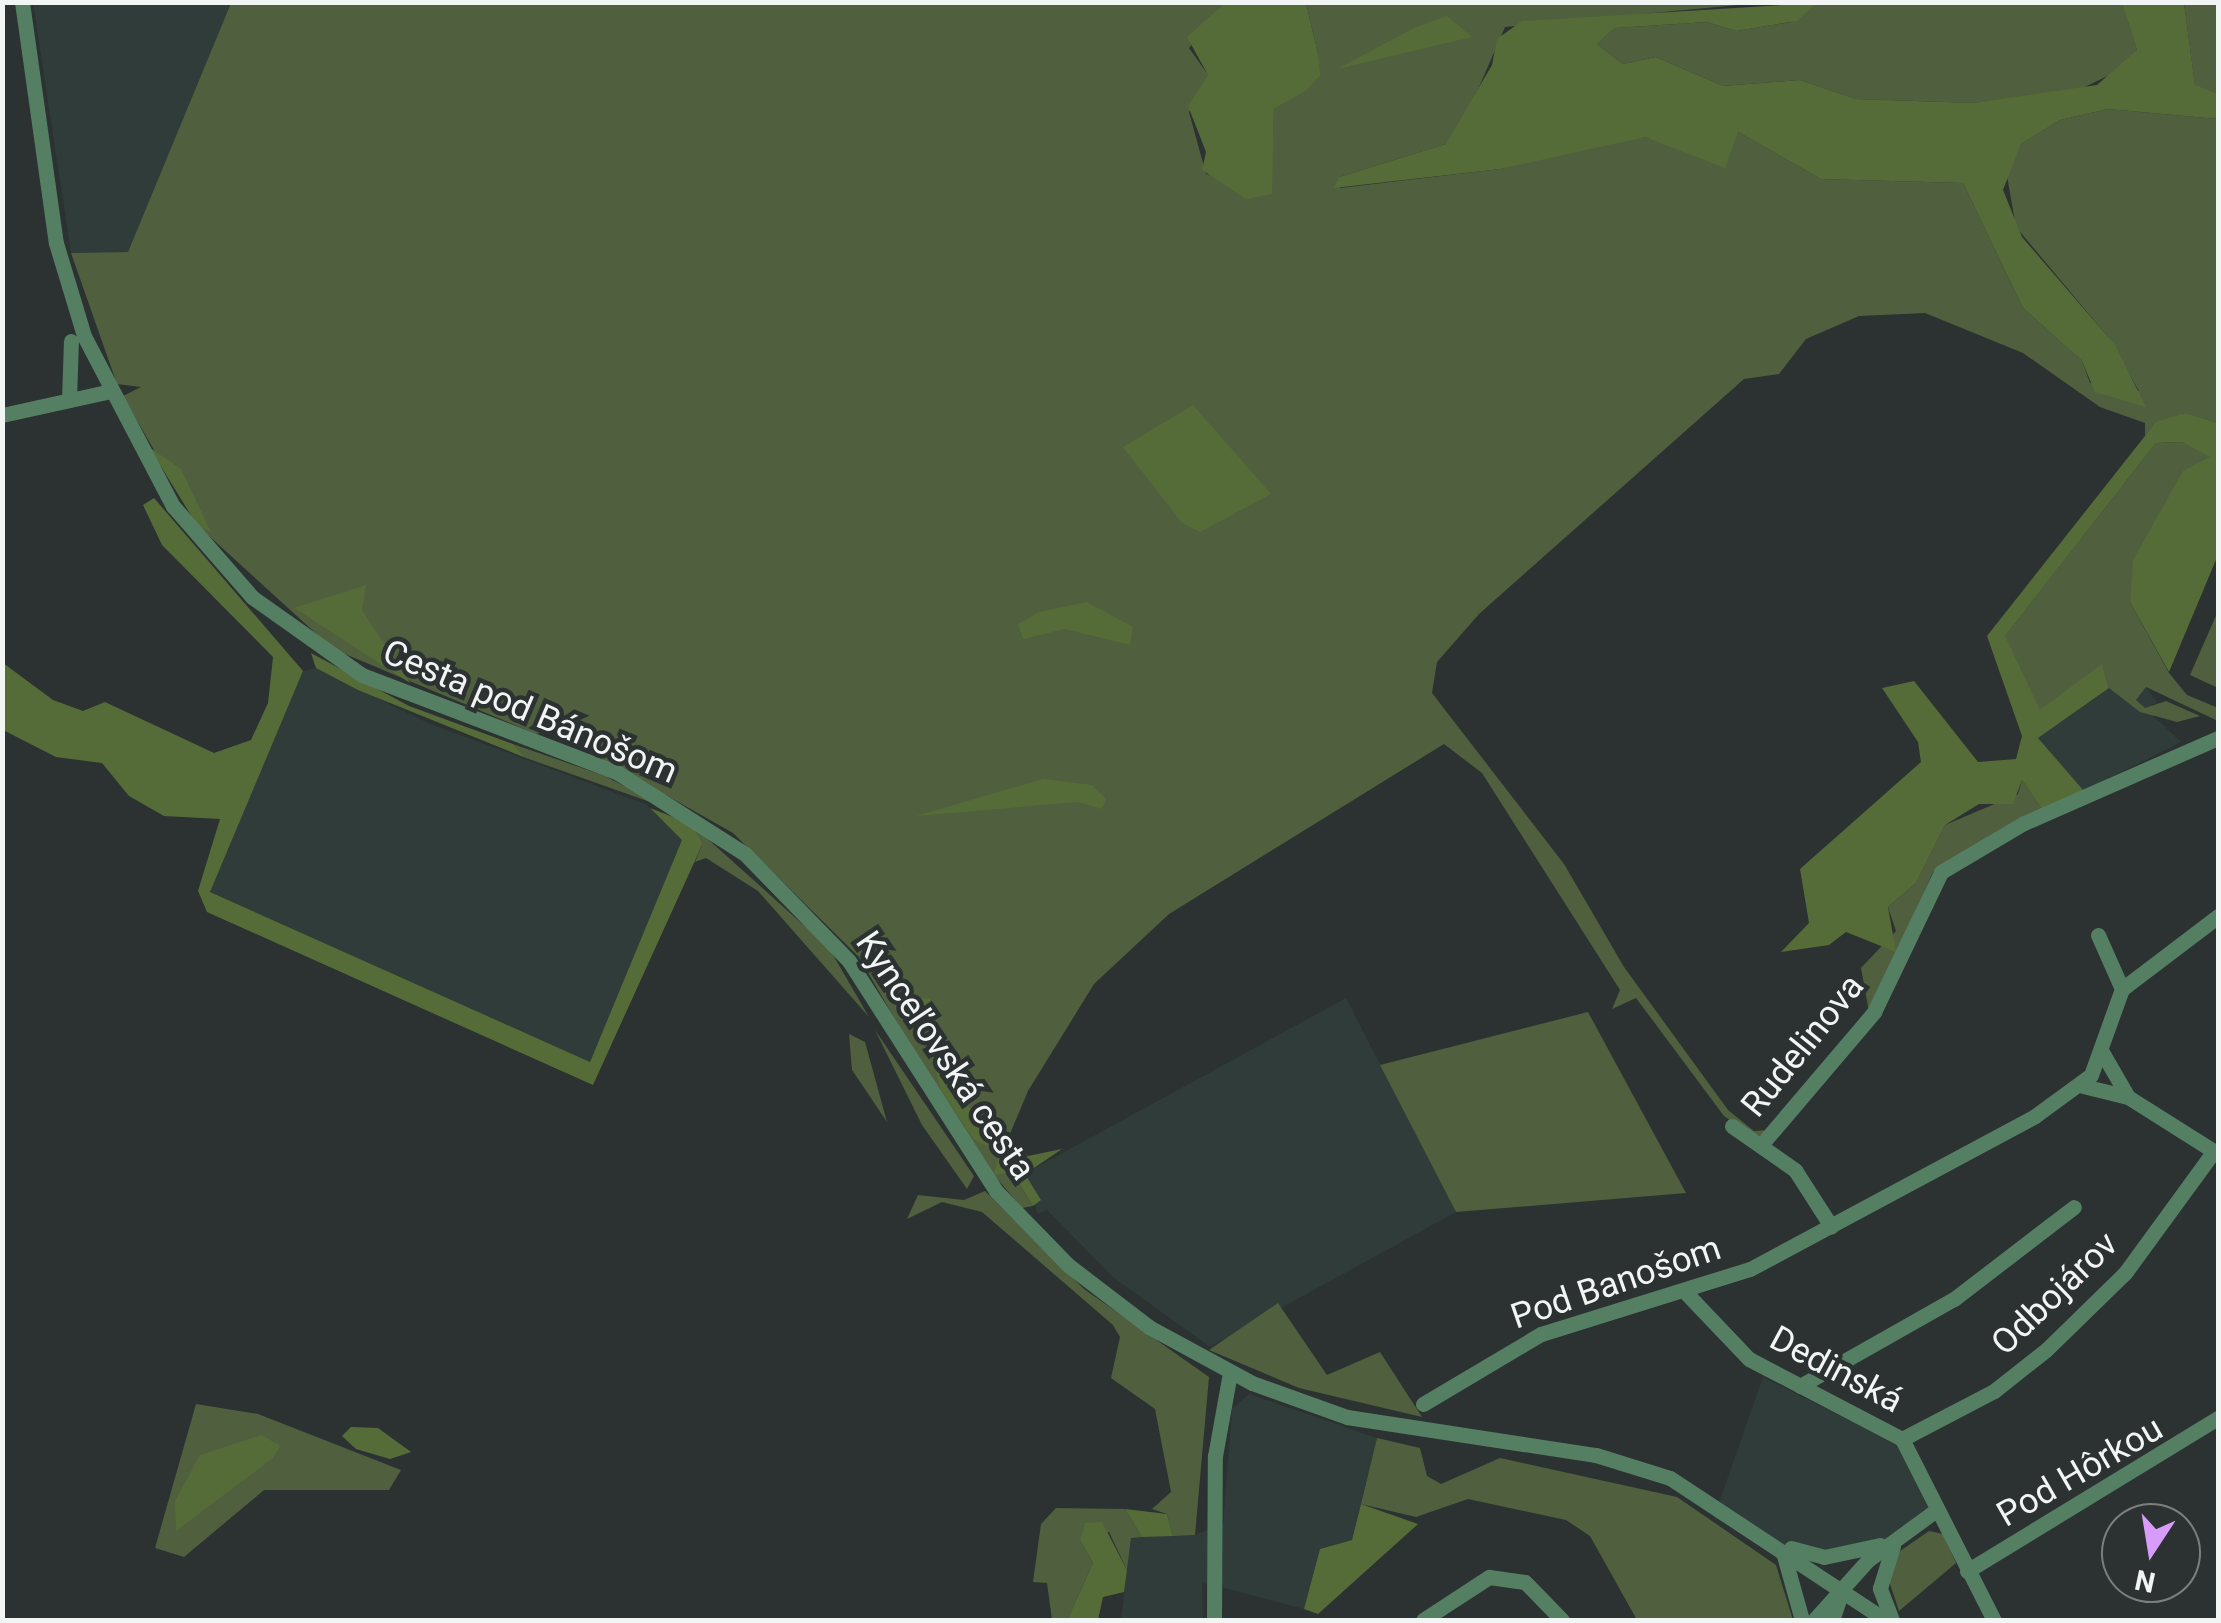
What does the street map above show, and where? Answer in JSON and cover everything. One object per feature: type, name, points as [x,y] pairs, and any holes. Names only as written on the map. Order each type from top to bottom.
[{"type":"street","name":"Cesta pod Bánošom","points":[[22,2],[56,243],[108,392],[193,532],[288,626],[418,702],[595,764],[682,808]]},
{"type":"street","points":[[70,400],[71,341]]},
{"type":"street","points":[[2,415],[108,392]]},
{"type":"street","name":"Rudelinova","points":[[1761,1145],[1874,1012],[1932,880],[2041,816],[2218,738]]},
{"type":"street","name":"Kynceľovská cesta","points":[[682,808],[760,867],[836,944],[960,1143],[1031,1230],[1122,1309],[1230,1372],[1382,1426],[1646,1468],[1778,1544]]},
{"type":"street","points":[[2216,1153],[2128,1097],[2083,1086],[2102,1052],[2122,989],[2218,916]]},
{"type":"street","points":[[2098,935],[2122,989]]},
{"type":"street","points":[[2102,1052],[2128,1097]]},
{"type":"street","name":"Pod Banošom","points":[[1422,1404],[1541,1334],[1688,1294],[1831,1226],[2083,1086]]},
{"type":"street","points":[[1732,1126],[1795,1170],[1831,1226]]},
{"type":"street","name":"Odbojárov","points":[[1902,1440],[1994,1391],[2046,1350],[2124,1273],[2216,1153]]},
{"type":"street","points":[[1800,1386],[1963,1293],[2074,1208]]},
{"type":"street","name":"Dedinská","points":[[1688,1294],[1742,1353],[1902,1440],[1994,1620]]},
{"type":"street","points":[[1214,1620],[1215,1456],[1230,1372]]},
{"type":"street","name":"Pod Hôrkou","points":[[1967,1571],[2218,1418]]},
{"type":"street","points":[[1814,1620],[1894,1538],[1935,1511]]},
{"type":"street","points":[[1778,1544],[1824,1557],[1894,1538]]},
{"type":"street","points":[[1889,1620],[1880,1566],[1894,1538]]},
{"type":"street","points":[[1778,1544],[1889,1620]]},
{"type":"street","points":[[1778,1544],[1802,1620]]},
{"type":"street","points":[[1423,1620],[1489,1577],[1542,1592],[1562,1620]]},
{"type":"street","points":[[1832,1620],[1842,1591]]},
{"type":"shaded area","points":[[33,3],[231,3],[128,252],[71,253]]},
{"type":"shaded area","points":[[316,668],[428,723],[645,804],[682,840],[590,1062],[210,892],[303,671]]},
{"type":"shaded area","points":[[2146,687],[2157,702],[2146,709],[2181,742],[2084,791],[2038,738],[2109,688],[2136,700]]},
{"type":"shaded area","points":[[1346,998],[1456,1212],[1210,1347],[1113,1277],[1047,1210],[1038,1214],[1024,1174]]},
{"type":"shaded area","points":[[1763,1377],[1903,1447],[1932,1514],[1892,1544],[1785,1560],[1714,1517]]},
{"type":"shaded area","points":[[1249,1394],[1377,1438],[1352,1540],[1320,1549],[1304,1609],[1202,1582],[1203,1620],[1121,1620],[1131,1537],[1195,1535],[1223,1524],[1232,1409]]},
{"type":"green space","points":[[2122,2],[2137,50],[2122,69],[2072,93],[1974,103],[1856,99],[1800,80],[1723,86],[1656,57],[1623,64],[1597,44],[1615,28],[1707,22],[1736,31],[1791,22],[1816,3]]},
{"type":"green space","points":[[231,3],[1225,3],[1189,48],[1209,76],[1189,112],[1206,174],[1271,194],[1274,109],[1307,89],[1318,54],[1306,3],[1759,3],[1505,27],[1461,129],[1446,144],[1339,177],[1340,188],[1500,169],[1611,140],[1645,137],[1691,153],[1738,132],[1821,179],[1963,183],[2023,308],[2082,361],[2090,383],[2139,391],[2108,337],[2016,227],[2007,176],[2021,144],[2060,120],[2108,109],[2218,119],[2218,423],[2184,413],[2145,435],[2145,423],[2100,407],[2023,353],[1925,313],[1859,316],[1806,339],[1779,374],[1744,379],[1479,614],[1437,662],[1432,693],[1564,864],[1624,967],[1728,1110],[1754,1131],[1769,1130],[1756,1138],[1724,1116],[1636,998],[1612,1009],[1620,990],[1482,773],[1444,744],[1169,914],[1094,984],[1028,1091],[993,1174],[948,1111],[859,957],[733,833],[551,730],[536,734],[333,649],[197,525],[123,396],[141,387],[117,384],[71,253],[128,252]]},
{"type":"green space","points":[[1225,3],[1306,3],[1318,54],[1320,75],[1307,90],[1274,109],[1272,194],[1246,199],[1202,170],[1206,152],[1188,106],[1208,75],[1187,37]]},
{"type":"green space","points":[[1816,3],[1797,21],[1736,31],[1707,22],[1615,28],[1597,44],[1623,64],[1656,57],[1723,86],[1800,80],[1856,99],[1974,103],[2097,85],[2137,50],[2122,3],[2184,3],[2195,85],[2218,94],[2218,119],[2108,109],[2060,120],[2021,144],[2003,190],[2022,237],[2115,345],[2146,407],[2095,392],[2082,361],[2023,308],[1963,183],[1821,179],[1738,132],[1725,168],[1645,137],[1500,169],[1334,188],[1339,177],[1446,144],[1492,65],[1497,39],[1522,21]]},
{"type":"green space","points":[[2184,3],[2218,3],[2218,94],[2195,86]]},
{"type":"green space","points":[[1447,16],[1472,37],[1337,69],[1416,27]]},
{"type":"green space","points":[[1193,405],[1271,494],[1200,532],[1182,523],[1123,447]]},
{"type":"green space","points":[[2185,413],[2218,423],[2218,555],[2169,672],[2130,602],[2133,560],[2183,471],[2210,457],[2182,442],[2156,443],[2005,636],[2040,710],[2102,664],[2109,688],[2038,738],[2084,791],[2043,811],[2022,780],[2013,804],[1979,804],[1945,825],[1916,883],[1888,907],[1896,952],[1846,932],[1829,945],[1781,952],[1809,923],[1800,869],[1921,762],[1918,742],[1882,688],[1914,681],[1978,762],[2016,759],[2022,736],[1987,636],[2156,422]]},
{"type":"green space","points":[[2182,442],[2211,456],[2130,602],[2169,673],[2187,695],[2218,708],[2218,721],[2146,687],[2136,700],[2145,708],[2166,701],[2200,716],[2177,722],[2140,712],[2109,688],[2102,665],[2040,711],[2004,637],[2156,443]]},
{"type":"green space","points":[[149,447],[181,469],[211,532],[197,525]]},
{"type":"green space","points":[[154,498],[303,671],[210,892],[590,1062],[682,840],[650,808],[691,824],[703,843],[593,1085],[207,912],[198,891],[220,819],[164,816],[129,796],[102,763],[56,757],[3,730],[3,663],[53,700],[83,711],[105,702],[214,753],[251,740],[268,703],[273,657],[162,545],[143,505]]},
{"type":"green space","points":[[366,585],[362,610],[410,683],[294,608]]},
{"type":"green space","points":[[1087,602],[1133,627],[1130,645],[1065,629],[1023,639],[1018,624],[1039,612]]},
{"type":"green space","points":[[2218,611],[2218,688],[2190,675]]},
{"type":"green space","points":[[311,653],[409,706],[513,744],[526,758],[358,690],[316,668]]},
{"type":"green space","points":[[513,744],[605,776],[667,808],[526,758]]},
{"type":"green space","points":[[1043,779],[1092,785],[1106,799],[1102,809],[1078,802],[916,816]]},
{"type":"green space","points":[[2022,780],[2043,811],[1933,872],[1869,1012],[1861,968],[1896,931],[1888,907],[1916,883],[1945,825],[2018,794]]},
{"type":"green space","points":[[691,824],[829,948],[869,1017],[758,891],[706,858],[695,862],[703,843]]},
{"type":"green space","points":[[881,969],[909,996],[930,999],[933,1029],[907,1025]]},
{"type":"green space","points":[[1588,1012],[1686,1193],[1456,1212],[1380,1065]]},
{"type":"green space","points":[[875,1030],[974,1176],[967,1189],[922,1125]]},
{"type":"green space","points":[[849,1034],[865,1042],[887,1122],[852,1070]]},
{"type":"green space","points":[[937,1038],[968,1107],[1001,1126],[991,1148],[974,1140],[941,1090],[929,1046]]},
{"type":"green space","points":[[1007,1135],[1028,1156],[1062,1149],[1025,1174],[1041,1200],[1033,1206],[1013,1174],[993,1174]]},
{"type":"green space","points":[[993,1174],[1013,1174],[1033,1206],[1022,1208]]},
{"type":"green space","points":[[985,1191],[1084,1289],[1209,1377],[1195,1535],[1173,1536],[1167,1514],[1152,1509],[1171,1492],[1155,1409],[1111,1378],[1120,1337],[1113,1325],[982,1212],[942,1202],[907,1219],[918,1195],[964,1200]]},
{"type":"green space","points":[[1278,1303],[1327,1375],[1380,1352],[1422,1417],[1299,1388],[1209,1350]]},
{"type":"green space","points":[[196,1404],[258,1414],[401,1470],[389,1490],[264,1490],[184,1557],[155,1548]]},
{"type":"green space","points":[[351,1427],[378,1428],[411,1452],[390,1459],[356,1449],[342,1436]]},
{"type":"green space","points":[[262,1435],[280,1446],[273,1458],[176,1531],[175,1501],[200,1455]]},
{"type":"green space","points":[[1377,1438],[1420,1448],[1427,1476],[1441,1484],[1500,1458],[1677,1497],[1776,1565],[1793,1620],[1637,1620],[1590,1536],[1566,1520],[1468,1499],[1416,1517],[1361,1504]]},
{"type":"green space","points":[[1361,1504],[1418,1524],[1318,1614],[1304,1609],[1320,1549],[1352,1540]]},
{"type":"green space","points":[[1056,1508],[1125,1509],[1142,1537],[1131,1538],[1127,1570],[1109,1532],[1080,1540],[1093,1563],[1067,1620],[1052,1620],[1047,1583],[1033,1582],[1041,1524]]},
{"type":"green space","points":[[1125,1509],[1167,1514],[1173,1536],[1142,1537]]},
{"type":"green space","points":[[1102,1522],[1127,1570],[1124,1592],[1103,1597],[1098,1620],[1067,1620],[1093,1563],[1080,1540],[1085,1523]]},
{"type":"green space","points":[[1929,1531],[1943,1534],[1956,1563],[1899,1611],[1888,1578],[1900,1551]]}]
